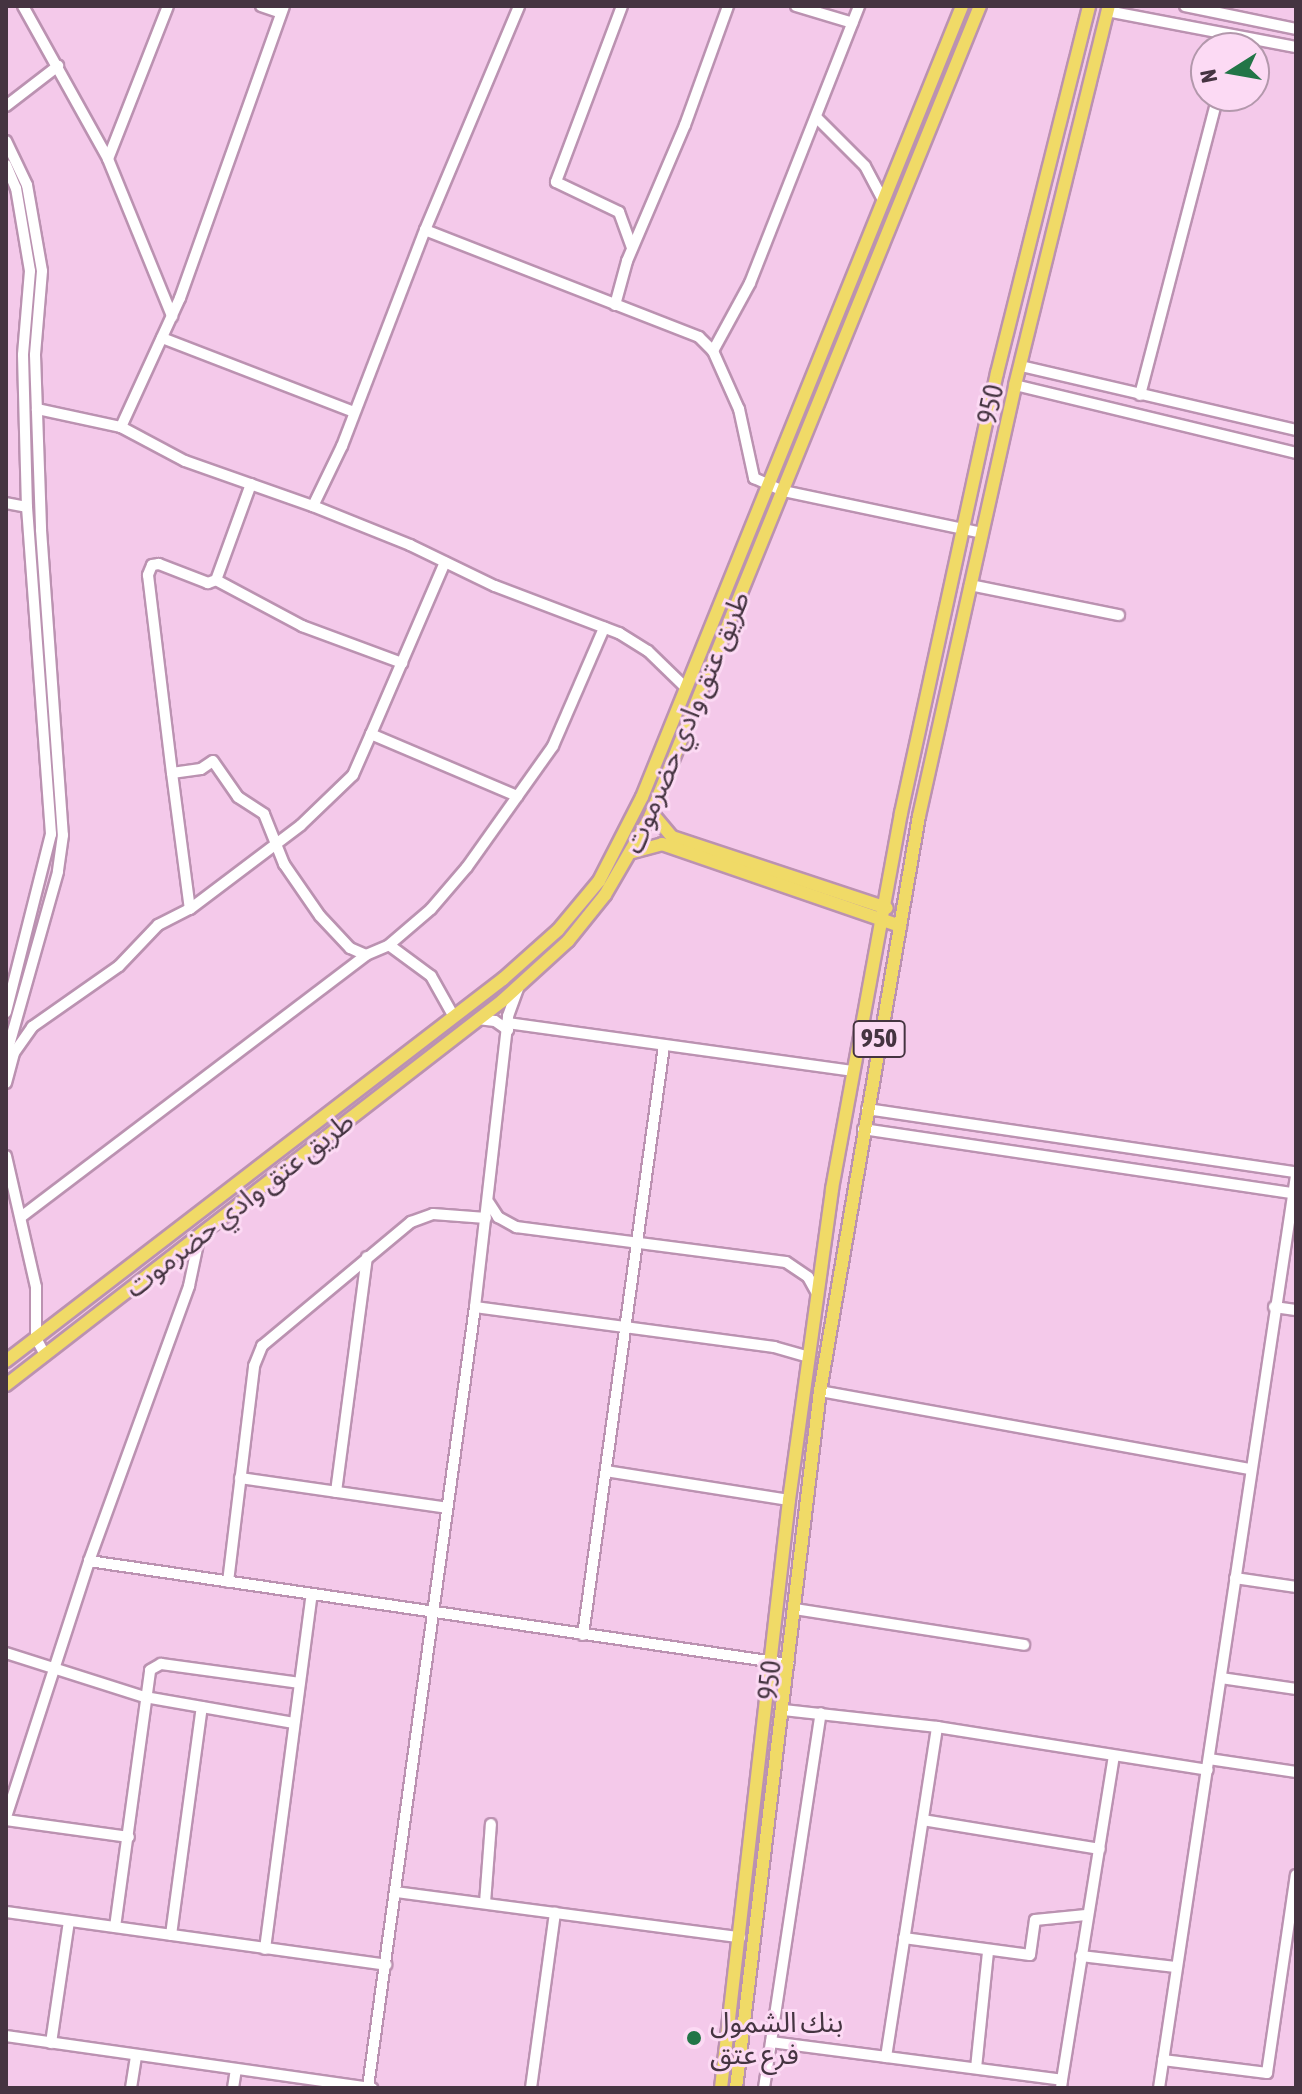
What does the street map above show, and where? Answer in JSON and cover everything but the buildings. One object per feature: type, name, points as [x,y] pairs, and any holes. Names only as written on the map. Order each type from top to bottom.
[{"type":"main road","name":"طريق عتق وادي حضرموت","points":[[6,1361],[454,1017],[567,920],[599,881],[622,840],[962,6]]},
{"type":"main road","name":"طريق عتق وادي حضرموت","points":[[6,1385],[520,987],[578,930],[631,854],[652,813],[980,6]]},
{"type":"main road","name":"950","points":[[721,2088],[789,1500],[817,1293],[853,1071],[882,913],[963,528],[1089,6]]},
{"type":"main road","name":"950","points":[[736,2088],[784,1710],[820,1391],[863,1129],[901,919],[970,585],[1015,385],[1108,8]]},
{"type":"main road","points":[[652,813],[672,837],[882,913]]},
{"type":"main road","points":[[631,854],[644,845],[662,844],[901,919]]},
{"type":"main road","points":[[567,920],[578,930]]},
{"type":"street","points":[[23,6],[108,159],[172,316]]},
{"type":"street","points":[[108,159],[168,6]]},
{"type":"street","points":[[121,427],[172,316],[282,10],[261,6]]},
{"type":"street","points":[[313,506],[519,6]]},
{"type":"street","points":[[622,6],[556,182],[619,212],[632,248]]},
{"type":"street","points":[[615,305],[632,248],[685,125],[728,6]]},
{"type":"street","points":[[796,6],[853,23]]},
{"type":"street","points":[[713,351],[750,283],[859,6]]},
{"type":"street","points":[[1185,6],[1239,11],[1296,29]]},
{"type":"street","points":[[1108,8],[1230,32]]},
{"type":"street","points":[[1270,41],[1296,47]]},
{"type":"street","points":[[6,106],[58,66]]},
{"type":"street","points":[[1140,395],[1214,112]]},
{"type":"street","points":[[816,117],[865,166],[883,200]]},
{"type":"street","points":[[6,141],[27,185],[42,271],[37,409],[63,835],[6,1056]]},
{"type":"street","points":[[6,165],[16,188],[30,271],[23,355],[27,507],[51,834],[6,1012]]},
{"type":"street","points":[[425,230],[615,305],[676,324],[713,351],[739,409],[754,478],[783,491],[982,533]]},
{"type":"street","points":[[162,338],[354,412]]},
{"type":"street","points":[[1021,366],[1296,430]]},
{"type":"street","points":[[1015,385],[1296,453]]},
{"type":"street","points":[[37,409],[121,427],[185,461],[313,506],[604,628],[648,651],[685,687]]},
{"type":"street","points":[[216,580],[251,484]]},
{"type":"street","points":[[6,503],[27,507]]},
{"type":"street","points":[[6,1083],[14,1053],[32,1027],[119,966],[158,925],[190,909],[340,791],[371,734],[445,562]]},
{"type":"street","points":[[190,909],[148,575],[152,565],[159,564],[208,583],[216,580],[302,626],[402,663]]},
{"type":"street","points":[[970,585],[1119,615]]},
{"type":"street","points":[[21,1217],[366,955],[389,945],[431,909],[467,867],[553,746],[604,628]]},
{"type":"street","points":[[371,734],[517,796]]},
{"type":"street","points":[[172,773],[201,769],[213,761],[238,797],[264,814],[275,842],[320,916],[350,948],[366,955]]},
{"type":"street","points":[[389,945],[431,976],[454,1017]]},
{"type":"street","points":[[368,2087],[475,1307],[507,1026],[520,987]]},
{"type":"street","points":[[478,1019],[507,1026],[853,1071]]},
{"type":"street","points":[[583,1635],[664,1046]]},
{"type":"street","points":[[867,1109],[1296,1174],[1159,2088]]},
{"type":"street","points":[[863,1129],[1295,1194]]},
{"type":"street","points":[[6,1156],[36,1287],[36,1338],[45,1355]]},
{"type":"street","points":[[488,1201],[498,1217],[516,1227],[786,1262],[808,1277],[817,1293]]},
{"type":"street","points":[[228,1582],[258,1352],[367,1257],[425,1215],[486,1218]]},
{"type":"street","points":[[129,1837],[6,1818],[89,1561],[189,1286],[200,1234]]},
{"type":"street","points":[[336,1492],[367,1257]]},
{"type":"street","points":[[475,1307],[774,1347],[809,1357]]},
{"type":"street","points":[[1274,1307],[1296,1310]]},
{"type":"street","points":[[820,1391],[1250,1469]]},
{"type":"street","points":[[606,1471],[789,1500]]},
{"type":"street","points":[[240,1478],[447,1508]]},
{"type":"street","points":[[89,1561],[788,1664]]},
{"type":"street","points":[[1235,1578],[1296,1587]]},
{"type":"street","points":[[265,1949],[312,1594]]},
{"type":"street","points":[[795,1609],[1024,1645]]},
{"type":"street","points":[[6,1653],[54,1671],[145,1697],[294,1723]]},
{"type":"street","points":[[115,1927],[149,1673],[161,1664],[299,1683]]},
{"type":"street","points":[[1221,1678],[1296,1689]]},
{"type":"street","points":[[171,1935],[202,1707]]},
{"type":"street","points":[[784,1710],[937,1727],[1114,1757],[1296,1772]]},
{"type":"street","points":[[764,2088],[821,1713]]},
{"type":"street","points":[[886,2057],[937,1727]]},
{"type":"street","points":[[771,2042],[976,2068],[1062,2084],[1086,1915],[1114,1757]]},
{"type":"street","points":[[923,1820],[1100,1849]]},
{"type":"street","points":[[485,1903],[491,1824]]},
{"type":"street","points":[[1163,2060],[1267,2073],[1292,1932],[1296,1875]]},
{"type":"street","points":[[396,1892],[740,1937]]},
{"type":"street","points":[[6,1912],[386,1965]]},
{"type":"street","points":[[531,2088],[555,1913]]},
{"type":"street","points":[[904,1938],[1030,1955],[1035,1920],[1086,1915]]},
{"type":"street","points":[[51,2043],[69,1921]]},
{"type":"street","points":[[976,2068],[988,1951]]},
{"type":"street","points":[[1081,1956],[1175,1967]]},
{"type":"street","points":[[6,2036],[236,2069],[293,2082],[374,2088]]},
{"type":"street","points":[[131,2088],[136,2055]]},
{"type":"street","points":[[233,2088],[236,2069]]},
{"type":"place","name":"بنك الشمول فرع عتق","points":[[694,2038]]}]
